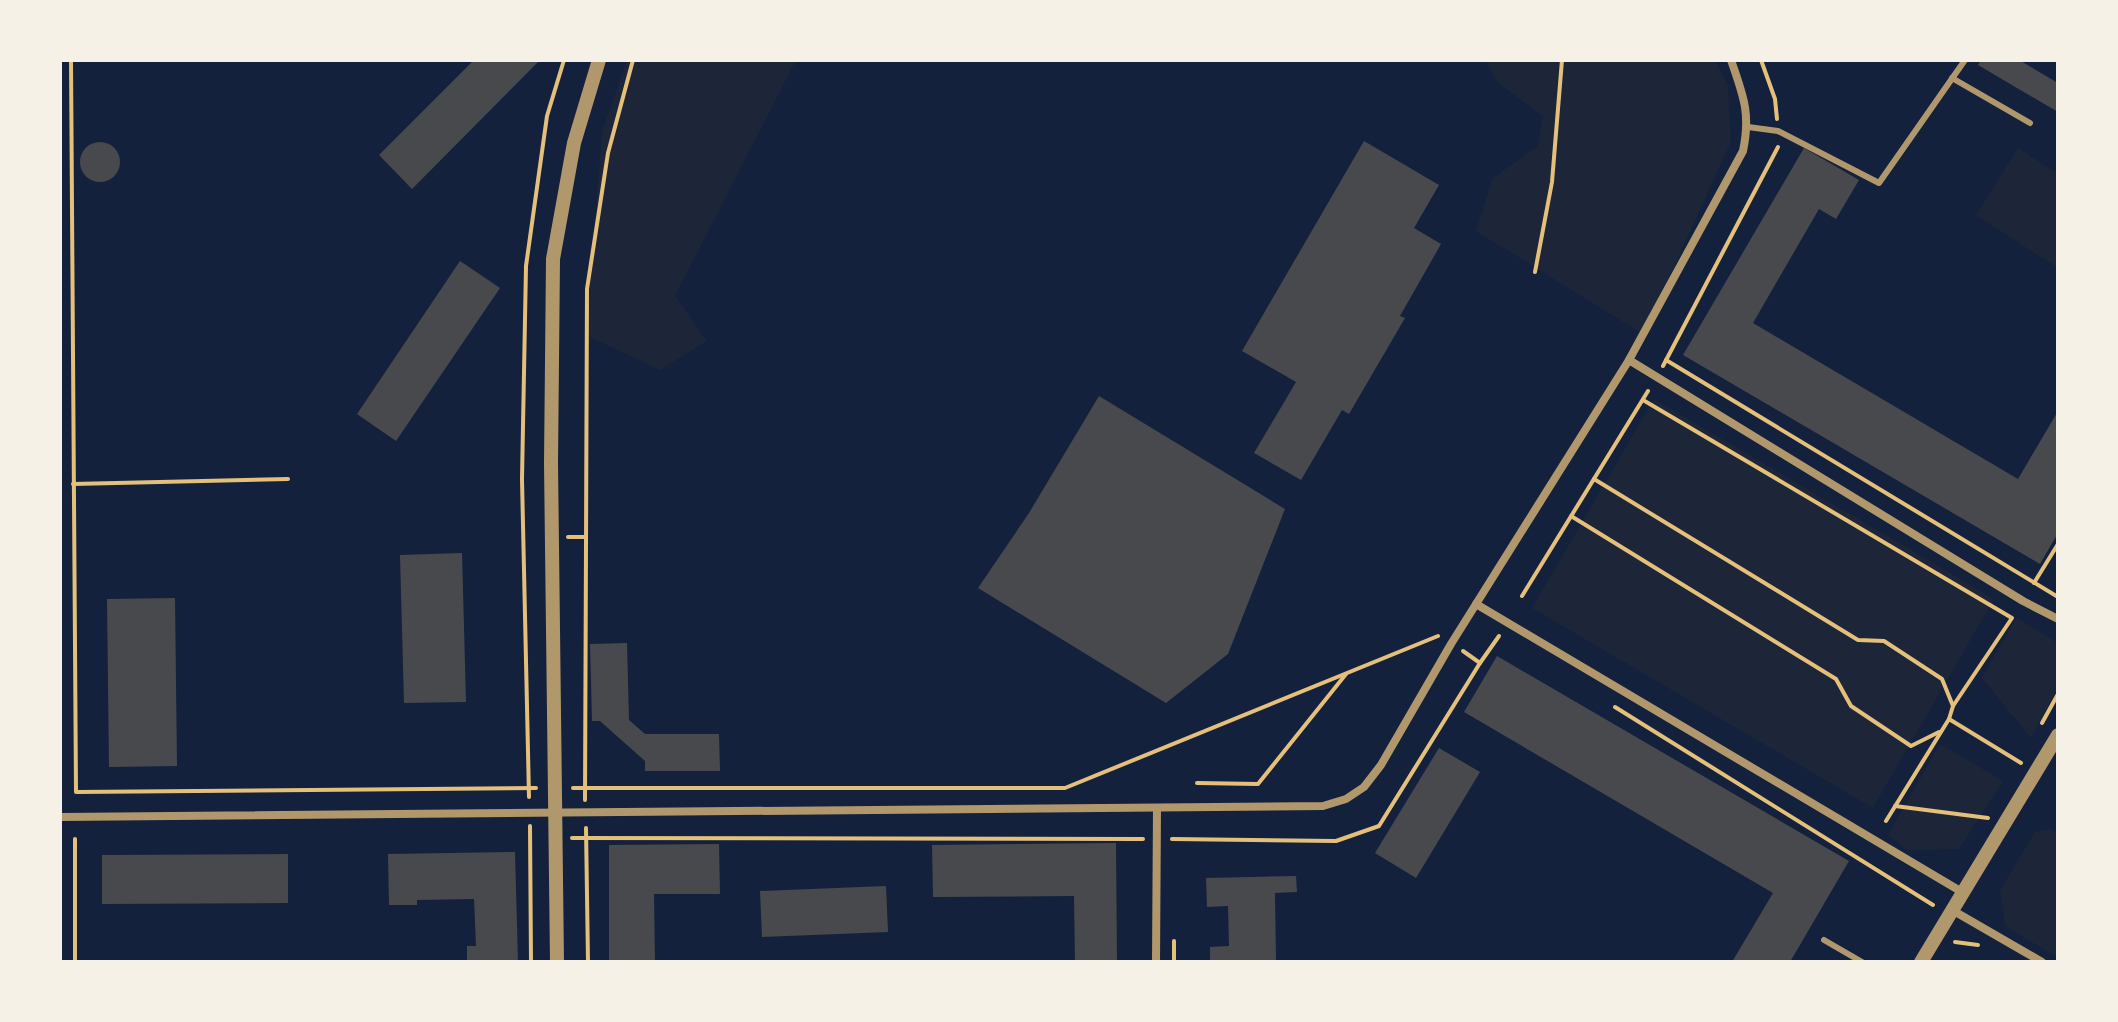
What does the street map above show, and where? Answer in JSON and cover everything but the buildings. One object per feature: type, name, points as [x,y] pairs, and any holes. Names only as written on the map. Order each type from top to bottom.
[{"type":"street","points":[[557,962],[551,463],[553,259],[574,143],[599,60]]},
{"type":"street","points":[[60,817],[1323,806],[1346,799],[1364,787],[1381,765],[1451,644],[1629,360],[1743,151],[1748,127],[1746,105],[1731,60]]},
{"type":"street","points":[[1629,360],[2023,601],[2058,619]]},
{"type":"street","points":[[1476,604],[1962,892]]},
{"type":"street","points":[[1921,962],[2058,735]]},
{"type":"street","points":[[1156,962],[1157,808]]},
{"type":"street","points":[[1952,910],[2042,962]]},
{"type":"lane","points":[[1748,127],[1778,131],[1879,183],[1965,60]]},
{"type":"lane","points":[[1952,78],[2030,123]]},
{"type":"lane","points":[[1824,940],[1862,962]]},
{"type":"path","points":[[71,60],[76,792],[1065,788],[1437,636],[1480,663],[1497,635],[1511,643]]},
{"type":"path","points":[[531,962],[522,479],[526,266],[547,116],[564,60]]},
{"type":"path","points":[[588,962],[585,813],[587,289],[608,153],[633,60]]},
{"type":"path","points":[[1535,272],[1552,182],[1562,60]]},
{"type":"path","points":[[1522,596],[1666,360],[1780,145],[1775,99],[1761,60]]},
{"type":"path","points":[[1666,360],[2058,597]]},
{"type":"path","points":[[1643,400],[2012,618],[1953,706],[1949,719],[1886,821]]},
{"type":"path","points":[[73,484],[288,479]]},
{"type":"path","points":[[1594,479],[1858,640],[1884,641],[1942,679],[1953,706]]},
{"type":"path","points":[[1571,516],[1836,679],[1851,706],[1911,746],[1939,732]]},
{"type":"path","points":[[2033,584],[2058,544]]},
{"type":"path","points":[[1197,783],[1258,784],[1348,673]]},
{"type":"path","points":[[1606,702],[1933,904],[1928,914]]},
{"type":"path","points":[[1949,719],[2021,763]]},
{"type":"path","points":[[1895,806],[1988,818]]},
{"type":"path","points":[[75,839],[75,962]]},
{"type":"path","points":[[1947,952],[1953,942],[1974,943],[1986,950]]},
{"type":"shaded area","points":[[627,60],[796,60],[675,296],[707,341],[660,370],[586,335],[602,132]]},
{"type":"shaded area","points":[[1486,60],[1715,60],[1728,86],[1731,142],[1643,334],[1476,231],[1493,178],[1538,146],[1543,116],[1497,82]]},
{"type":"shaded area","points":[[2018,148],[2058,174],[2058,268],[1976,215]]},
{"type":"shaded area","points":[[1654,399],[1994,599],[1873,808],[1532,608]]},
{"type":"shaded area","points":[[2016,618],[2058,643],[2058,687],[2031,738],[1982,678]]},
{"type":"shaded area","points":[[1940,744],[2003,781],[1959,849],[1907,850],[1888,835]]},
{"type":"shaded area","points":[[2050,829],[2058,833],[2058,958],[2005,926],[2000,890],[2035,832]]}]
